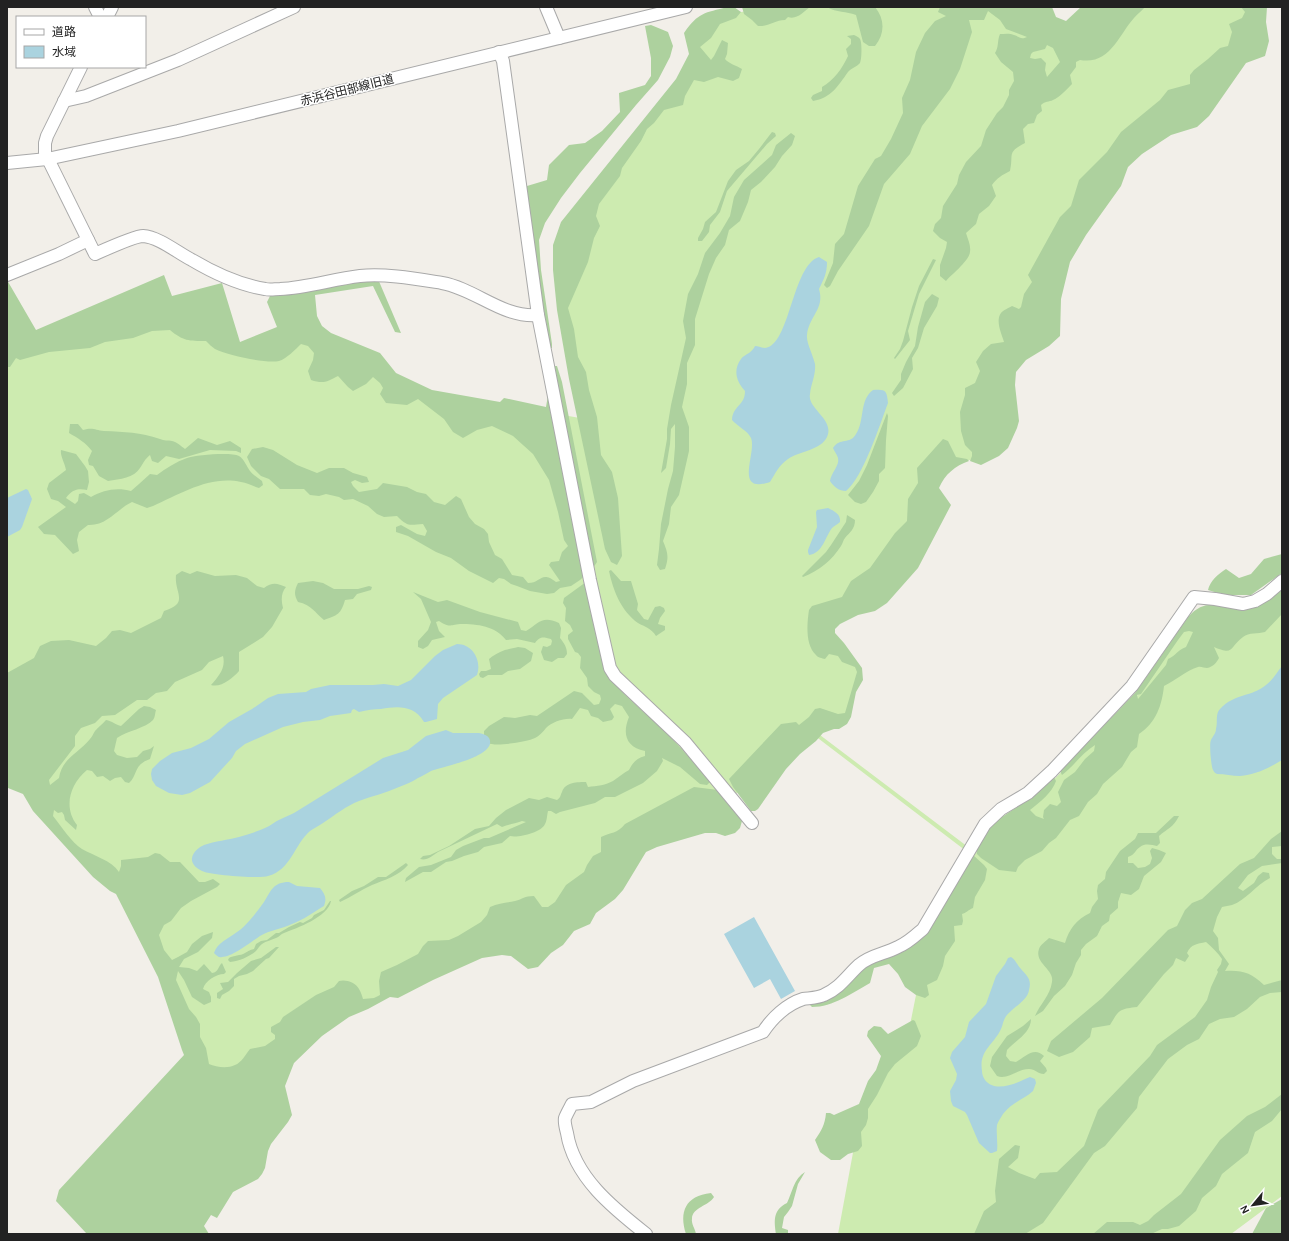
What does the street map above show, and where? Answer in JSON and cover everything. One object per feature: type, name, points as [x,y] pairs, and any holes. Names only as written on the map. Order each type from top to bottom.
[{"type":"street","points":[[95,7],[100,16]]},
{"type":"street","points":[[108,16],[112,7]]},
{"type":"street","points":[[64,101],[86,96],[178,60],[294,7]]},
{"type":"street","points":[[546,7],[559,38]]},
{"type":"street","name":"赤浜谷田部線旧道","points":[[7,163],[47,159],[186,129],[686,7]]},
{"type":"street","points":[[499,52],[503,61],[538,315],[590,580],[610,668],[616,676],[685,742],[752,823]]},
{"type":"street","points":[[80,68],[45,143],[47,159],[95,254],[142,236],[154,239],[224,276],[244,284],[266,290],[293,289],[378,274],[442,283],[459,287],[500,308],[527,316],[538,315]]},
{"type":"street","points":[[7,275],[59,254],[88,240]]},
{"type":"street","points":[[646,1234],[623,1216],[591,1184],[577,1161],[568,1138],[565,1119],[572,1104],[591,1102],[634,1081],[763,1032],[783,1010],[801,1000],[824,995],[842,984],[859,964],[868,958],[898,947],[912,939],[923,929],[985,824],[1001,809],[1028,793],[1052,771],[1132,686],[1194,597],[1243,604],[1255,601],[1282,581]]},
{"type":"green space","points":[[728,7],[734,7],[741,12],[736,18],[720,24],[711,38],[700,47],[711,60],[722,40],[728,43],[725,59],[742,69],[739,78],[733,81],[718,77],[704,82],[694,80],[685,96],[683,105],[664,110],[654,123],[647,129],[641,141],[622,168],[620,176],[599,204],[596,216],[600,226],[594,238],[588,262],[568,308],[574,329],[578,357],[586,372],[589,390],[597,417],[601,455],[612,472],[618,498],[622,556],[617,565],[611,562],[605,549],[569,379],[557,310],[553,270],[553,245],[561,222],[676,79],[689,54],[684,33],[689,26],[703,14]]},
{"type":"green space","points":[[742,7],[810,7],[797,16],[791,18],[788,17],[785,20],[768,25],[758,26],[744,14]]},
{"type":"green space","points":[[774,7],[1014,7],[1073,35],[1114,7],[1262,7],[1241,56],[1128,157],[1067,260],[1013,372],[981,458],[958,462],[938,475],[903,566],[834,627],[834,636],[860,673],[847,714],[816,732],[976,853],[994,826],[1034,799],[1134,700],[1190,620],[1247,613],[1267,603],[1282,590],[1282,1196],[1231,1234],[838,1234],[859,1120],[910,1025],[928,935],[974,857],[802,726],[724,806],[617,850],[554,926],[348,1014],[219,1111],[124,889],[70,845],[23,781],[7,710],[7,344],[220,286],[240,348],[313,335],[413,389],[580,418],[560,306],[566,226],[694,62],[692,36],[715,16]]},
{"type":"green space","points":[[827,7],[875,7],[881,16],[882,32],[881,37],[875,46],[869,46],[863,42],[856,15]]},
{"type":"green space","points":[[940,7],[1052,7],[1056,17],[1066,21],[1081,7],[1145,7],[1128,25],[1118,41],[1106,54],[1099,58],[1080,60],[1076,62],[1076,67],[1070,75],[1072,84],[1058,97],[1041,105],[1042,111],[1037,115],[1034,123],[1028,124],[1023,129],[1025,143],[1013,152],[1010,171],[996,180],[992,185],[996,196],[989,206],[979,214],[976,224],[966,233],[970,247],[969,256],[946,281],[940,276],[940,265],[947,242],[933,231],[935,224],[941,218],[943,206],[957,184],[959,175],[966,162],[981,146],[986,130],[997,113],[1003,107],[1014,81],[1013,72],[1001,62],[995,53],[1000,34],[1011,34],[1022,38],[1027,37],[1006,29],[1000,20],[988,11],[984,20],[969,20],[972,32],[960,69],[950,89],[922,126],[910,154],[884,184],[869,226],[838,271],[830,286],[827,288],[824,285],[833,263],[835,244],[844,234],[858,186],[875,159],[881,156],[903,113],[902,98],[910,80],[916,52],[925,33],[935,21],[946,16],[938,12]],"holes":[[[1047,45],[1053,48],[1060,62],[1047,77],[1045,70],[1046,63],[1041,58],[1030,58],[1033,52],[1045,49]]]},
{"type":"green space","points":[[1241,7],[1267,7],[1266,22],[1269,41],[1265,56],[1246,63],[1209,116],[1197,127],[1171,135],[1142,154],[1128,167],[1121,186],[1086,235],[1070,262],[1061,299],[1060,336],[1049,346],[1026,360],[1016,372],[1015,385],[1019,421],[1008,448],[999,456],[981,465],[970,461],[972,452],[965,445],[961,431],[960,412],[965,395],[965,388],[975,383],[980,371],[976,362],[983,351],[991,344],[1004,342],[1000,328],[999,316],[1003,311],[1012,306],[1019,309],[1021,307],[1024,294],[1032,282],[1028,275],[1060,217],[1071,206],[1079,180],[1107,152],[1121,132],[1160,100],[1168,90],[1190,84],[1190,75],[1194,70],[1220,48],[1228,46],[1232,32],[1229,24],[1242,18],[1245,12]]},
{"type":"green space","points":[[651,25],[668,32],[673,46],[670,57],[658,80],[561,198],[545,223],[539,240],[541,270],[552,344],[552,348],[549,348],[524,192],[527,186],[547,180],[549,165],[569,145],[585,143],[602,131],[620,112],[619,93],[645,85],[651,76],[651,58],[645,26]]},
{"type":"green space","points":[[854,35],[861,41],[860,63],[849,71],[834,91],[825,97],[813,101],[811,98],[813,95],[822,91],[822,87],[834,78],[843,65],[848,56],[846,49],[851,44],[851,39],[847,36]]},
{"type":"green space","points":[[772,132],[775,133],[776,136],[767,144],[727,191],[720,212],[710,225],[709,232],[702,241],[698,241],[705,222],[716,212],[728,181],[736,170],[749,161]]},
{"type":"green space","points":[[791,133],[795,136],[792,145],[775,167],[751,190],[740,221],[729,230],[725,245],[716,258],[709,274],[695,319],[695,345],[687,363],[687,384],[682,407],[689,427],[689,451],[679,495],[671,507],[669,524],[663,541],[667,555],[666,565],[665,569],[660,570],[657,565],[661,524],[673,471],[675,424],[671,429],[666,468],[661,473],[671,405],[686,338],[683,321],[688,294],[698,274],[705,253],[720,233],[730,216],[734,197],[744,180],[772,155],[776,145]]},
{"type":"green space","points":[[933,259],[936,260],[919,294],[908,331],[910,340],[895,359],[894,358],[903,341],[919,286]]},
{"type":"green space","points":[[164,275],[172,296],[222,283],[240,342],[277,327],[267,302],[270,296],[378,279],[401,333],[395,332],[373,286],[315,295],[317,316],[322,326],[331,333],[380,353],[396,373],[432,390],[500,402],[504,398],[546,407],[553,366],[557,366],[562,382],[597,562],[593,568],[571,586],[560,588],[554,593],[547,594],[530,591],[499,578],[493,583],[469,571],[451,558],[436,552],[408,536],[396,532],[396,527],[401,525],[417,534],[425,536],[427,531],[423,524],[409,524],[397,516],[384,517],[377,514],[368,506],[353,499],[344,500],[339,497],[326,494],[319,496],[310,495],[304,489],[280,489],[269,479],[261,476],[251,466],[247,457],[252,449],[263,447],[273,450],[297,465],[317,473],[329,468],[344,468],[353,473],[367,477],[369,482],[362,483],[355,480],[351,482],[359,492],[377,489],[383,483],[407,487],[417,492],[426,494],[434,502],[445,505],[456,496],[461,499],[469,517],[475,524],[484,529],[488,534],[489,542],[495,555],[502,559],[512,575],[523,577],[528,583],[544,577],[556,582],[560,581],[549,565],[551,562],[559,561],[562,552],[568,546],[564,540],[549,480],[533,454],[513,436],[492,426],[477,430],[463,438],[453,432],[444,419],[418,399],[407,405],[386,403],[380,394],[383,388],[373,377],[366,384],[353,391],[338,376],[325,382],[311,380],[308,371],[313,360],[314,353],[308,346],[301,344],[282,360],[273,362],[237,356],[214,348],[206,341],[186,340],[170,330],[152,331],[133,338],[105,342],[90,348],[49,352],[20,360],[16,358],[10,367],[7,367],[7,280],[36,330]]},
{"type":"green space","points":[[932,294],[939,298],[937,306],[924,328],[918,348],[912,358],[913,369],[903,388],[894,396],[892,393],[901,380],[901,374],[915,346],[918,327],[925,302]]},
{"type":"green space","points":[[887,413],[885,468],[879,474],[879,481],[873,492],[866,502],[861,504],[855,502],[848,495],[859,481],[867,465]]},
{"type":"green space","points":[[70,424],[78,424],[83,430],[92,429],[146,435],[174,442],[185,449],[198,438],[217,445],[230,441],[241,448],[241,453],[236,451],[210,450],[179,459],[166,456],[158,463],[152,461],[150,455],[134,474],[126,478],[108,481],[99,476],[93,466],[89,465],[88,460],[92,451],[82,441],[69,433]]},
{"type":"green space","points":[[943,439],[948,441],[956,457],[967,459],[969,461],[959,465],[951,471],[939,488],[951,505],[918,568],[887,603],[875,611],[858,615],[840,624],[835,629],[835,633],[862,668],[863,680],[856,692],[851,717],[847,724],[839,729],[834,729],[823,733],[800,754],[786,769],[758,809],[751,811],[733,787],[729,779],[781,724],[796,722],[799,725],[809,717],[815,709],[820,708],[838,714],[845,713],[857,672],[855,667],[842,662],[838,656],[829,654],[825,659],[818,657],[812,651],[808,640],[809,610],[812,606],[842,597],[851,581],[870,568],[895,533],[907,521],[908,499],[918,483],[917,468]]},
{"type":"green space","points":[[61,450],[76,454],[88,471],[89,482],[87,490],[75,490],[66,498],[75,504],[78,501],[79,494],[84,493],[91,497],[110,490],[121,489],[131,491],[150,474],[157,475],[171,465],[183,460],[205,455],[229,454],[239,456],[243,459],[251,472],[262,481],[263,485],[259,488],[241,482],[218,481],[207,483],[185,491],[147,508],[132,502],[101,523],[88,525],[79,532],[77,540],[79,551],[73,554],[55,535],[44,534],[38,527],[66,507],[58,501],[51,499],[47,489],[49,483],[66,470],[61,455]]},
{"type":"green space","points":[[847,515],[855,520],[854,526],[844,539],[842,545],[820,568],[803,577],[802,576],[831,545],[846,522]]},
{"type":"green space","points":[[1282,554],[1282,573],[1251,595],[1224,595],[1208,590],[1215,578],[1226,569],[1239,578],[1251,574],[1264,559]]},
{"type":"green space","points":[[611,570],[621,581],[631,581],[638,604],[637,610],[644,619],[648,620],[655,607],[660,606],[664,608],[665,611],[658,624],[665,626],[665,630],[656,636],[650,629],[632,618],[622,606],[615,593],[609,571]]},
{"type":"green space","points":[[182,571],[190,574],[197,571],[215,576],[236,575],[247,578],[257,586],[264,588],[272,584],[286,587],[282,597],[283,608],[272,627],[263,637],[239,652],[239,671],[234,677],[223,684],[215,686],[211,685],[223,668],[223,656],[209,662],[202,670],[175,682],[167,691],[156,693],[147,700],[137,700],[115,715],[102,716],[95,723],[81,728],[75,736],[75,746],[49,780],[50,785],[59,778],[67,761],[86,744],[96,730],[106,720],[121,726],[144,706],[156,710],[154,719],[150,723],[117,738],[114,751],[117,755],[127,758],[137,757],[143,751],[154,746],[150,759],[138,767],[132,780],[129,783],[125,782],[121,777],[110,781],[103,776],[97,777],[92,771],[87,770],[76,782],[70,796],[70,811],[77,825],[76,830],[65,820],[62,812],[58,813],[54,810],[53,816],[78,846],[112,864],[119,872],[121,860],[148,857],[155,853],[160,854],[170,862],[180,862],[199,882],[205,882],[213,879],[220,884],[181,908],[171,921],[164,925],[159,935],[164,950],[172,960],[187,952],[192,944],[202,936],[213,932],[212,938],[198,952],[184,959],[179,967],[197,971],[204,964],[212,973],[217,970],[222,963],[226,972],[211,978],[203,989],[209,992],[211,1002],[204,1005],[192,997],[178,971],[176,980],[189,1009],[200,1024],[200,1037],[206,1048],[209,1064],[218,1067],[225,1067],[237,1064],[250,1049],[265,1046],[275,1039],[275,1035],[271,1032],[271,1027],[280,1022],[283,1017],[316,995],[334,987],[341,980],[353,983],[358,987],[363,999],[374,998],[380,995],[379,981],[381,972],[418,954],[428,941],[449,940],[458,936],[481,922],[487,915],[490,907],[534,896],[542,907],[548,907],[555,902],[566,885],[584,872],[593,856],[601,852],[601,837],[617,831],[625,824],[694,787],[718,790],[741,817],[742,821],[740,828],[735,833],[725,836],[716,833],[705,833],[657,847],[646,852],[623,890],[615,899],[596,913],[590,924],[574,931],[563,945],[551,953],[538,967],[528,969],[511,956],[502,955],[482,958],[433,980],[398,998],[390,997],[349,1017],[322,1036],[294,1063],[285,1086],[292,1115],[271,1144],[262,1174],[258,1179],[233,1192],[217,1218],[211,1215],[204,1226],[209,1234],[87,1234],[56,1201],[59,1190],[184,1055],[158,977],[116,894],[93,877],[33,811],[23,794],[8,788],[7,673],[34,658],[40,646],[51,641],[69,640],[96,646],[112,631],[120,630],[131,633],[161,618],[164,611],[177,605],[179,601],[176,575]]},
{"type":"green space","points":[[313,581],[323,583],[334,589],[358,589],[369,586],[372,587],[371,590],[357,594],[353,599],[345,600],[338,613],[333,617],[324,620],[310,607],[298,602],[296,597],[295,591],[298,583]]},
{"type":"green space","points":[[586,582],[602,660],[612,679],[626,696],[679,746],[710,782],[707,785],[700,784],[680,767],[662,758],[663,761],[657,771],[643,783],[615,797],[605,797],[595,803],[556,814],[548,811],[546,823],[539,830],[524,835],[510,836],[502,843],[484,847],[478,852],[446,862],[431,872],[423,872],[405,882],[406,878],[419,867],[431,865],[451,857],[456,850],[463,846],[484,838],[489,838],[526,822],[522,821],[502,827],[497,824],[438,852],[429,858],[420,859],[423,856],[430,855],[449,846],[475,829],[489,826],[506,810],[529,798],[539,800],[547,797],[557,800],[566,786],[572,783],[586,782],[588,787],[598,786],[613,781],[629,770],[636,761],[645,756],[645,751],[634,746],[627,739],[626,729],[629,717],[622,706],[615,704],[610,709],[614,717],[612,720],[603,722],[598,718],[591,716],[588,710],[580,708],[572,719],[565,719],[555,722],[531,740],[511,744],[492,744],[486,742],[484,738],[484,731],[489,726],[504,717],[515,718],[530,715],[537,716],[574,691],[582,693],[594,705],[599,704],[601,699],[600,695],[588,686],[587,678],[580,668],[581,657],[575,652],[568,639],[568,635],[573,631],[570,625],[565,621],[566,608],[563,603],[564,598]]},
{"type":"green space","points":[[1282,587],[1282,614],[1265,632],[1245,635],[1229,650],[1225,651],[1214,647],[1219,658],[1216,663],[1207,668],[1194,668],[1164,686],[1160,707],[1150,725],[1139,734],[1137,747],[1131,752],[1122,767],[1103,784],[1079,816],[1070,820],[1056,838],[1042,851],[1025,860],[1018,867],[1016,872],[999,870],[977,854],[977,845],[993,823],[1032,797],[1054,777],[1056,781],[1052,789],[1030,810],[1036,816],[1044,819],[1044,810],[1050,804],[1057,806],[1061,802],[1058,792],[1064,780],[1075,772],[1085,759],[1094,751],[1095,745],[1062,775],[1060,771],[1135,693],[1193,612],[1199,608],[1209,605],[1220,605],[1237,609],[1253,608],[1266,601]],"holes":[[[1184,632],[1193,632],[1186,647],[1168,659],[1166,665],[1138,699],[1137,695],[1141,694]]]},
{"type":"green space","points":[[413,592],[438,602],[447,600],[480,612],[518,622],[521,630],[526,631],[545,620],[559,623],[561,628],[560,638],[565,645],[567,654],[564,658],[558,658],[552,662],[544,660],[541,652],[543,646],[547,647],[551,645],[551,639],[538,639],[535,643],[517,639],[506,640],[497,632],[480,625],[448,625],[439,621],[436,622],[439,631],[445,637],[432,640],[428,646],[423,649],[418,647],[418,641],[428,630],[431,622],[421,599]]},
{"type":"green space","points":[[518,647],[525,648],[533,653],[531,661],[520,669],[508,671],[502,675],[488,675],[483,678],[480,677],[479,674],[481,671],[491,669],[489,659],[503,651]]},
{"type":"green space","points":[[1174,816],[1179,816],[1172,825],[1159,836],[1160,843],[1157,846],[1144,845],[1128,857],[1128,863],[1133,863],[1138,868],[1145,867],[1150,864],[1152,858],[1150,851],[1152,848],[1166,853],[1161,862],[1144,876],[1139,889],[1131,895],[1121,893],[1118,908],[1110,915],[1109,921],[1102,926],[1097,936],[1086,944],[1081,950],[1081,955],[1065,986],[1054,996],[1043,1011],[1035,1016],[1049,992],[1052,982],[1051,974],[1039,958],[1038,954],[1041,946],[1049,938],[1065,943],[1074,925],[1081,918],[1090,913],[1092,907],[1098,899],[1098,885],[1105,879],[1106,872],[1120,851],[1135,839],[1138,833],[1156,833]]},
{"type":"green space","points":[[1282,831],[1282,846],[1272,847],[1272,854],[1277,859],[1282,859],[1282,863],[1262,866],[1248,875],[1238,888],[1243,891],[1254,883],[1258,876],[1263,872],[1269,873],[1270,878],[1237,903],[1222,907],[1213,931],[1218,938],[1219,950],[1229,964],[1225,971],[1246,973],[1264,985],[1282,980],[1282,992],[1270,993],[1260,997],[1247,1009],[1234,1017],[1220,1019],[1209,1024],[1199,1039],[1187,1045],[1168,1059],[1139,1097],[1137,1108],[1105,1146],[1094,1153],[1043,1223],[1025,1234],[974,1234],[984,1211],[996,1202],[995,1191],[999,1159],[1015,1145],[1020,1146],[1018,1158],[1008,1167],[1035,1179],[1040,1173],[1057,1172],[1084,1146],[1098,1110],[1150,1056],[1157,1045],[1195,1017],[1207,1000],[1222,959],[1206,942],[1195,945],[1190,948],[1187,953],[1189,956],[1185,962],[1176,958],[1173,965],[1137,1007],[1120,1011],[1110,1025],[1092,1028],[1090,1037],[1073,1052],[1059,1057],[1047,1051],[1051,1041],[1102,998],[1168,930],[1177,926],[1185,910],[1192,903],[1202,899],[1240,864],[1254,858],[1271,839]]},
{"type":"green space","points":[[973,855],[987,869],[985,880],[975,897],[973,908],[962,914],[962,925],[954,926],[955,941],[945,956],[943,966],[937,980],[927,985],[929,995],[925,998],[916,995],[905,987],[898,974],[889,964],[874,968],[870,983],[842,999],[827,1005],[812,1007],[809,1004],[837,994],[870,963],[913,945]]},
{"type":"green space","points":[[406,863],[408,865],[396,875],[368,887],[340,902],[339,900],[352,891],[364,886],[378,877],[386,877]]},
{"type":"green space","points":[[330,901],[329,907],[318,917],[264,943],[247,957],[230,962],[228,960],[231,957],[254,949],[256,944],[267,940],[276,933],[312,918],[314,915],[324,910]]},
{"type":"green space","points":[[276,947],[279,947],[269,958],[253,971],[234,979],[234,986],[222,995],[220,999],[217,998],[217,993],[223,989],[220,983],[228,982],[251,961],[261,958]]},
{"type":"green space","points":[[1031,1019],[1026,1033],[1007,1050],[1006,1056],[1010,1061],[1016,1062],[1030,1053],[1040,1053],[1044,1056],[1040,1061],[1047,1071],[1042,1074],[1033,1070],[1025,1069],[1005,1077],[997,1076],[990,1066],[992,1057],[1007,1036]]},
{"type":"green space","points":[[913,1020],[915,1021],[921,1036],[917,1046],[895,1064],[888,1073],[868,1109],[866,1125],[861,1132],[862,1146],[858,1151],[848,1154],[840,1160],[831,1160],[820,1152],[815,1140],[825,1121],[826,1113],[834,1115],[859,1104],[868,1081],[876,1070],[881,1056],[867,1036],[868,1031],[874,1026],[881,1027],[888,1034]]},
{"type":"green space","points":[[1282,1094],[1282,1109],[1272,1121],[1255,1132],[1248,1153],[1222,1174],[1216,1186],[1202,1198],[1196,1211],[1179,1226],[1162,1229],[1151,1234],[1093,1234],[1107,1222],[1133,1222],[1140,1225],[1148,1221],[1181,1194],[1220,1140],[1247,1116],[1265,1107]]},
{"type":"green space","points":[[805,1172],[798,1184],[792,1206],[784,1217],[782,1228],[788,1230],[788,1234],[776,1234],[775,1220],[777,1212],[787,1203],[798,1178]]},
{"type":"green space","points":[[711,1193],[714,1197],[712,1200],[698,1209],[693,1215],[692,1222],[696,1234],[686,1234],[683,1219],[686,1206],[695,1198]]},
{"type":"green space","points":[[1282,1199],[1282,1234],[1252,1234],[1266,1208]]},
{"type":"water","points":[[819,257],[827,262],[826,269],[824,279],[819,289],[820,302],[808,328],[807,338],[815,364],[810,399],[827,425],[827,437],[815,448],[793,456],[785,461],[770,482],[759,484],[752,482],[749,477],[752,445],[751,438],[732,420],[734,411],[743,400],[745,391],[739,383],[736,371],[737,367],[742,358],[755,346],[765,348],[773,344],[780,334],[786,320],[803,274],[810,263]]},
{"type":"water","points":[[873,390],[885,391],[888,403],[859,475],[846,491],[841,490],[835,487],[830,481],[838,461],[838,457],[833,448],[839,443],[854,437],[859,429],[866,399]]},
{"type":"water","points":[[26,489],[28,490],[32,499],[22,527],[20,530],[7,537],[7,498]]},
{"type":"water","points":[[828,508],[838,515],[840,522],[832,528],[821,548],[814,554],[809,555],[808,550],[817,527],[816,512],[817,510]]},
{"type":"water","points":[[457,644],[468,647],[475,654],[478,664],[477,675],[443,698],[438,704],[437,719],[424,722],[415,712],[399,707],[373,709],[359,712],[354,709],[351,713],[330,716],[320,720],[283,727],[245,744],[236,751],[232,758],[210,782],[190,793],[182,795],[169,793],[156,786],[152,780],[152,769],[160,761],[172,753],[191,748],[209,739],[229,722],[268,698],[278,694],[306,692],[311,689],[330,685],[384,684],[398,686],[411,680],[443,650]]},
{"type":"water","points":[[1282,666],[1282,760],[1262,771],[1251,774],[1237,776],[1216,774],[1212,768],[1210,745],[1216,730],[1218,711],[1232,700],[1261,689],[1271,681]]},
{"type":"water","points":[[446,730],[453,733],[483,734],[489,738],[490,744],[486,750],[468,760],[431,771],[409,783],[359,801],[345,808],[310,831],[287,863],[276,873],[263,877],[224,875],[202,871],[196,868],[193,864],[192,860],[196,850],[202,846],[213,842],[239,837],[267,827],[294,813],[383,758],[408,750],[426,736]]},
{"type":"water","points":[[289,882],[297,886],[320,888],[325,896],[324,906],[288,926],[260,936],[231,955],[220,957],[214,953],[220,944],[241,929],[250,920],[276,885]]},
{"type":"water","points":[[754,917],[795,991],[781,999],[770,979],[754,988],[724,934]]},
{"type":"water","points":[[1011,957],[1028,978],[1030,983],[1029,990],[1024,999],[1004,1019],[1000,1031],[984,1054],[982,1058],[982,1073],[985,1080],[995,1086],[1007,1086],[1030,1077],[1035,1079],[1036,1083],[1033,1091],[1006,1110],[1003,1114],[997,1125],[997,1151],[990,1153],[979,1143],[965,1112],[953,1106],[950,1091],[956,1080],[957,1074],[950,1058],[952,1052],[965,1037],[969,1022],[986,1004],[996,976],[1008,958]]}]
